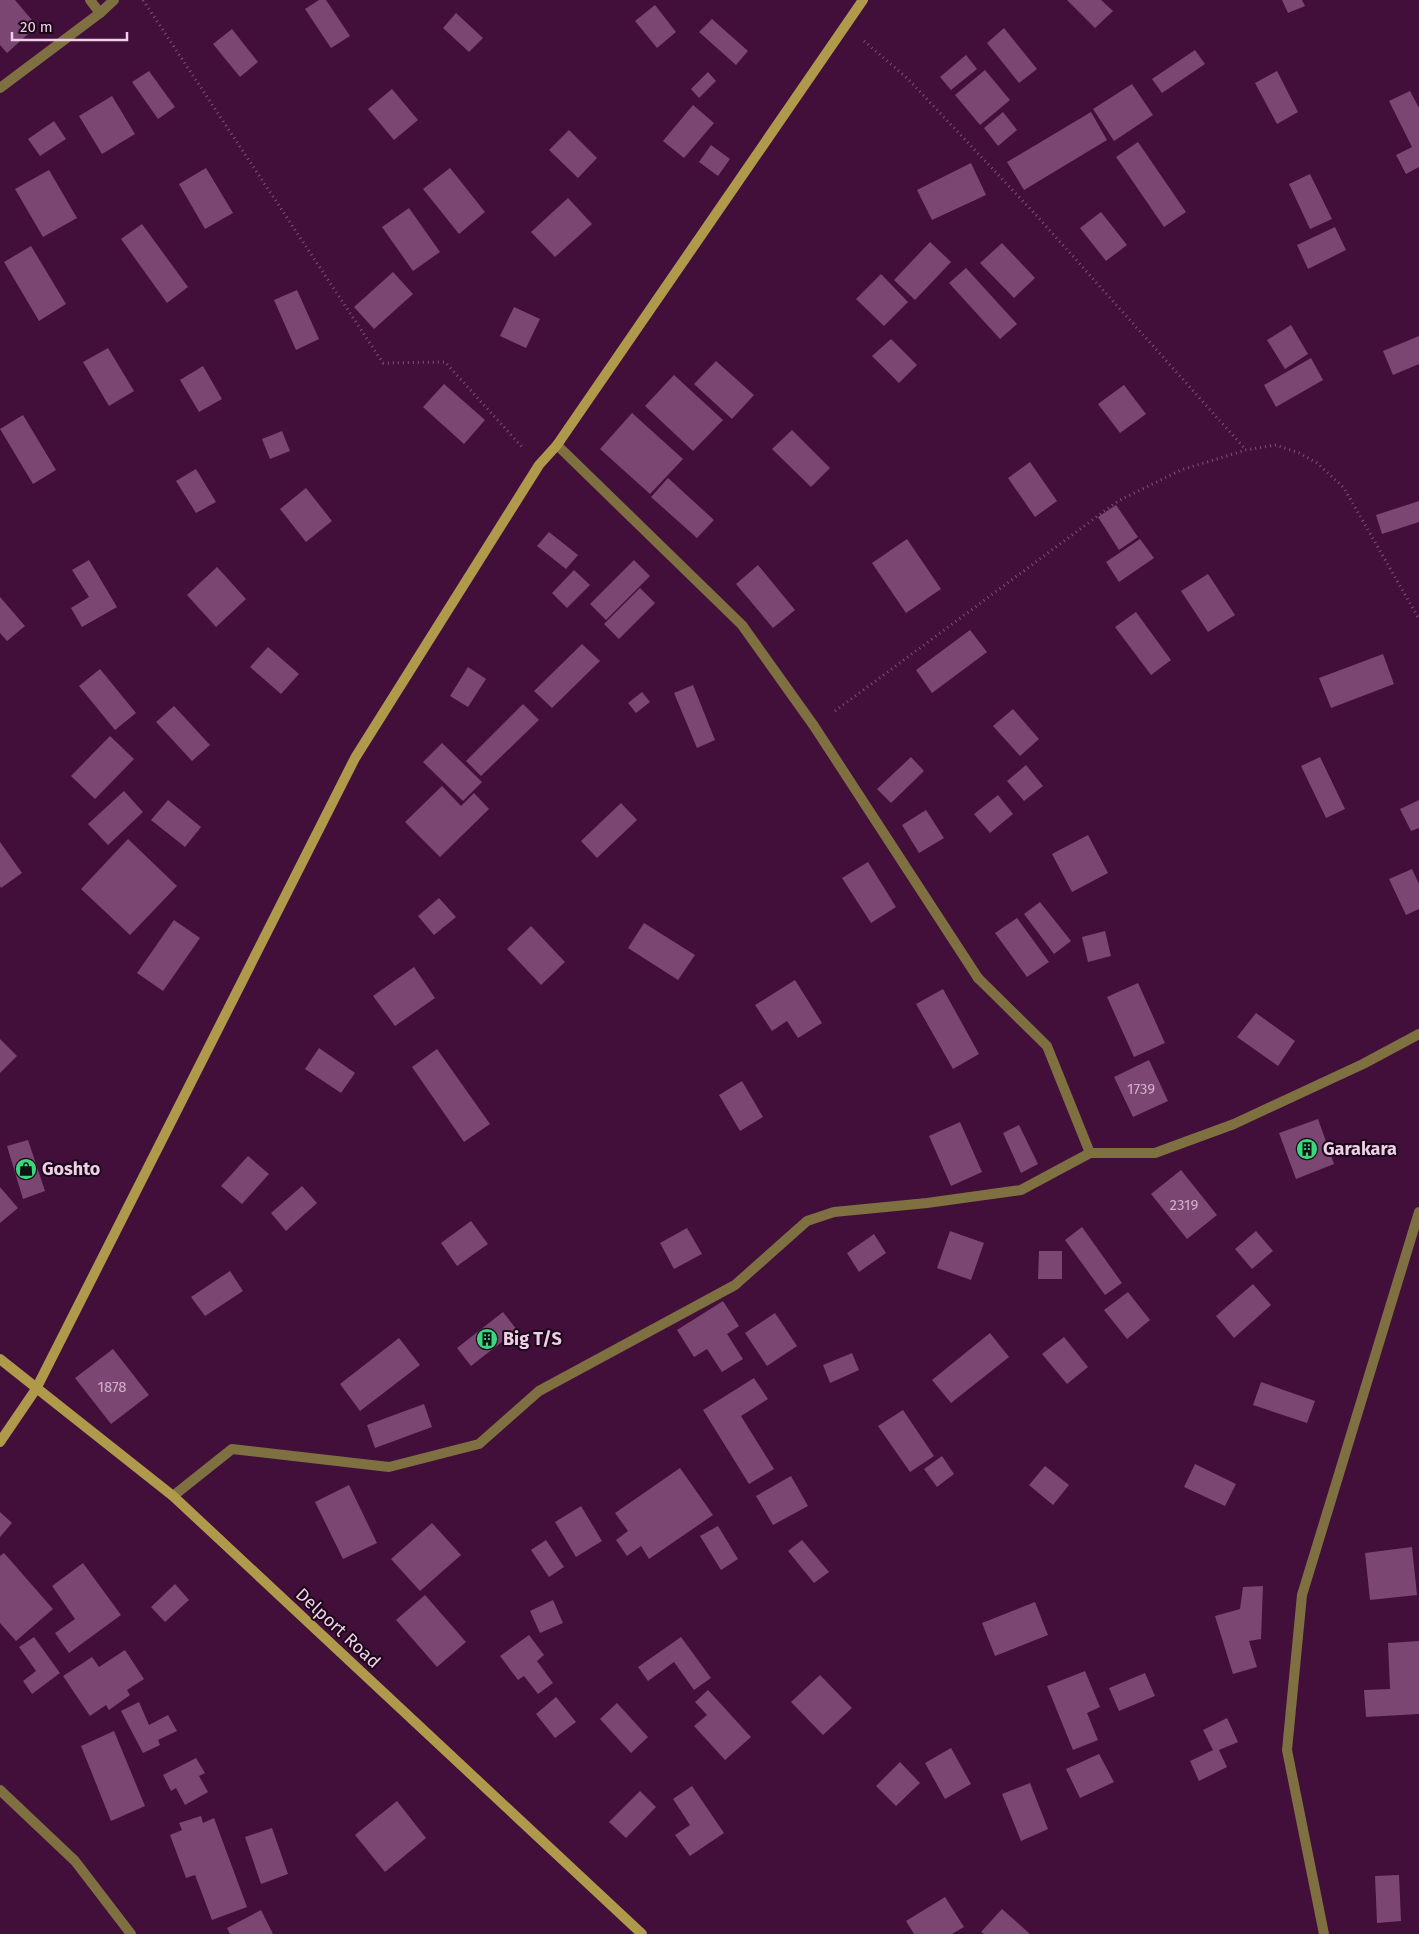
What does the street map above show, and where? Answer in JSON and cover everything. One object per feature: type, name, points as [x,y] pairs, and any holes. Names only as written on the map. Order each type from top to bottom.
[{"type":"street","points":[[90,0],[100,13]]},
{"type":"street","points":[[0,88],[100,13],[114,0]]},
{"type":"street","points":[[0,1442],[36,1389],[355,758],[540,465],[557,445],[863,0]]},
{"type":"street","points":[[557,445],[742,625],[814,726],[978,978],[1047,1046],[1090,1152]]},
{"type":"street","points":[[174,1496],[232,1450],[389,1467],[479,1444],[539,1391],[735,1285],[807,1221],[834,1212],[918,1204],[1020,1190],[1090,1152],[1155,1153],[1234,1124],[1363,1064],[1419,1034]]},
{"type":"street","points":[[1324,1934],[1287,1750],[1302,1595],[1419,1212]]},
{"type":"street","name":"Delport Road","points":[[0,1359],[174,1496],[642,1934]]},
{"type":"street","points":[[0,1790],[75,1861],[131,1934]]},
{"type":"path","points":[[143,0],[383,363],[445,362],[540,465]]},
{"type":"path","points":[[845,25],[907,78],[927,99],[1036,215],[1246,450]]},
{"type":"path","points":[[814,726],[1118,502],[1181,470],[1246,450],[1276,445],[1299,453],[1317,463],[1344,488],[1419,618]]},
{"type":"building","points":[[0,0],[15,0],[37,26],[7,53],[0,45]]},
{"type":"building","points":[[319,0],[326,0],[350,36],[331,48],[305,9]]},
{"type":"building","points":[[1067,0],[1101,0],[1113,11],[1095,28]]},
{"type":"building","points":[[1282,0],[1302,0],[1305,6],[1288,13]]},
{"type":"building","points":[[655,5],[676,32],[657,48],[635,21]]},
{"type":"building","points":[[456,13],[483,38],[469,52],[443,28]]},
{"type":"building","points":[[712,19],[748,51],[736,65],[699,32]]},
{"type":"building","points":[[1004,28],[1037,69],[1019,83],[987,43]]},
{"type":"building","points":[[232,29],[258,62],[240,77],[213,44]]},
{"type":"building","points":[[1195,50],[1205,64],[1162,93],[1152,79]]},
{"type":"building","points":[[966,55],[977,69],[951,90],[940,77]]},
{"type":"building","points":[[985,70],[1010,100],[980,125],[955,95]]},
{"type":"building","points":[[149,71],[175,107],[158,119],[132,82]]},
{"type":"building","points":[[1277,71],[1298,112],[1277,124],[1255,83]]},
{"type":"building","points":[[708,72],[716,81],[699,98],[691,89]]},
{"type":"building","points":[[1132,84],[1153,115],[1114,141],[1093,109]]},
{"type":"building","points":[[392,89],[418,120],[394,140],[368,109]]},
{"type":"building","points":[[1410,91],[1419,108],[1419,167],[1406,174],[1396,155],[1412,147],[1389,101]]},
{"type":"building","points":[[112,96],[135,134],[102,154],[79,116]]},
{"type":"building","points":[[693,105],[714,123],[684,158],[663,141]]},
{"type":"building","points":[[1003,112],[1017,130],[998,146],[984,128]]},
{"type":"building","points":[[1091,112],[1107,140],[1024,190],[1007,162]]},
{"type":"building","points":[[54,121],[66,139],[40,156],[28,139]]},
{"type":"building","points":[[569,130],[597,158],[578,178],[549,150]]},
{"type":"building","points":[[1138,142],[1186,212],[1164,227],[1116,157]]},
{"type":"building","points":[[711,145],[730,159],[718,176],[699,162]]},
{"type":"building","points":[[971,163],[986,195],[932,220],[917,190]]},
{"type":"building","points":[[206,168],[233,213],[205,229],[179,184]]},
{"type":"building","points":[[450,168],[485,212],[459,234],[423,189]]},
{"type":"building","points":[[49,170],[77,218],[43,237],[15,189]]},
{"type":"building","points":[[1310,174],[1332,219],[1310,229],[1289,184]]},
{"type":"building","points":[[568,198],[592,224],[555,257],[531,232]]},
{"type":"building","points":[[409,208],[440,252],[413,271],[382,227]]},
{"type":"building","points":[[1101,212],[1127,245],[1106,261],[1080,228]]},
{"type":"building","points":[[142,224],[188,287],[167,303],[121,239]]},
{"type":"building","points":[[1335,227],[1346,250],[1308,269],[1297,245]]},
{"type":"building","points":[[930,242],[951,262],[915,300],[894,280]]},
{"type":"building","points":[[1002,243],[1035,278],[1014,298],[980,263]]},
{"type":"building","points":[[31,246],[66,304],[39,321],[4,262]]},
{"type":"building","points":[[966,268],[1017,324],[1000,339],[949,283]]},
{"type":"building","points":[[393,272],[413,294],[374,329],[354,307]]},
{"type":"building","points":[[881,274],[908,302],[884,326],[856,299]]},
{"type":"building","points":[[297,290],[319,339],[296,350],[274,300]]},
{"type":"building","points":[[514,307],[540,319],[526,348],[500,336]]},
{"type":"building","points":[[1291,325],[1308,354],[1285,369],[1267,340]]},
{"type":"building","points":[[1419,336],[1419,364],[1393,375],[1383,351]]},
{"type":"building","points":[[891,339],[917,365],[899,383],[872,356]]},
{"type":"building","points":[[108,348],[134,391],[109,406],[83,362]]},
{"type":"building","points":[[1311,358],[1323,380],[1276,407],[1264,385]]},
{"type":"building","points":[[716,361],[754,395],[732,419],[694,384]]},
{"type":"building","points":[[203,366],[222,399],[199,412],[180,380]]},
{"type":"building","points":[[674,375],[723,420],[693,451],[645,406]]},
{"type":"building","points":[[444,384],[485,420],[464,444],[423,407]]},
{"type":"building","points":[[1124,385],[1146,414],[1120,433],[1098,404]]},
{"type":"building","points":[[632,413],[683,459],[650,494],[600,449]]},
{"type":"building","points":[[23,415],[56,470],[33,484],[0,429]]},
{"type":"building","points":[[792,430],[830,468],[811,487],[772,449]]},
{"type":"building","points":[[282,431],[290,451],[270,459],[262,439]]},
{"type":"building","points":[[1030,462],[1057,501],[1035,517],[1008,478]]},
{"type":"building","points":[[196,469],[216,502],[196,513],[176,481]]},
{"type":"building","points":[[668,478],[714,520],[697,538],[651,497]]},
{"type":"building","points":[[306,488],[332,521],[306,542],[280,509]]},
{"type":"building","points":[[1419,501],[1419,522],[1382,534],[1376,515]]},
{"type":"building","points":[[1116,505],[1138,537],[1119,550],[1098,517]]},
{"type":"building","points":[[549,532],[578,555],[566,569],[537,546]]},
{"type":"building","points":[[907,539],[941,589],[906,613],[872,563]]},
{"type":"building","points":[[1140,539],[1154,558],[1119,582],[1106,562]]},
{"type":"building","points":[[89,560],[117,607],[82,627],[71,608],[89,597],[72,570]]},
{"type":"building","points":[[634,560],[650,576],[606,620],[590,604]]},
{"type":"building","points":[[758,565],[795,610],[773,628],[736,584]]},
{"type":"building","points":[[217,567],[246,599],[216,627],[187,595]]},
{"type":"building","points":[[574,570],[590,585],[567,608],[552,593]]},
{"type":"building","points":[[1208,574],[1235,615],[1208,632],[1181,591]]},
{"type":"building","points":[[640,588],[655,603],[619,639],[604,624]]},
{"type":"building","points":[[0,597],[25,626],[7,641],[0,633]]},
{"type":"building","points":[[1136,612],[1171,660],[1151,675],[1115,627]]},
{"type":"building","points":[[970,630],[987,652],[932,693],[916,670]]},
{"type":"building","points":[[582,644],[600,661],[552,708],[534,691]]},
{"type":"building","points":[[268,647],[299,674],[281,694],[250,667]]},
{"type":"building","points":[[1383,654],[1394,684],[1331,708],[1319,678]]},
{"type":"building","points":[[468,667],[486,679],[468,707],[450,696]]},
{"type":"building","points":[[100,669],[136,713],[115,730],[79,686]]},
{"type":"building","points":[[693,685],[715,740],[697,748],[674,693]]},
{"type":"building","points":[[642,692],[650,702],[636,713],[628,703]]},
{"type":"building","points":[[523,704],[539,720],[481,776],[466,761]]},
{"type":"building","points":[[174,706],[210,745],[192,761],[156,722]]},
{"type":"building","points":[[1013,709],[1039,739],[1020,756],[993,726]]},
{"type":"building","points":[[110,736],[134,759],[95,799],[71,776]]},
{"type":"building","points":[[442,743],[482,782],[463,801],[423,762]]},
{"type":"building","points":[[911,757],[924,771],[891,803],[877,789]]},
{"type":"building","points":[[1320,757],[1345,809],[1326,818],[1301,766]]},
{"type":"building","points":[[1026,765],[1043,786],[1024,801],[1007,781]]},
{"type":"building","points":[[442,786],[461,806],[474,793],[489,809],[440,857],[405,822]]},
{"type":"building","points":[[124,791],[143,812],[108,845],[88,824]]},
{"type":"building","points":[[998,795],[1013,814],[990,833],[974,814]]},
{"type":"building","points":[[168,800],[201,827],[185,847],[151,820]]},
{"type":"building","points":[[1419,800],[1419,828],[1411,831],[1400,809]]},
{"type":"building","points":[[621,803],[637,820],[597,858],[581,841]]},
{"type":"building","points":[[926,810],[944,838],[919,853],[902,825]]},
{"type":"building","points":[[1088,835],[1108,873],[1072,892],[1052,854]]},
{"type":"building","points":[[128,839],[177,886],[130,935],[81,889]]},
{"type":"building","points":[[0,842],[22,873],[1,888],[0,886]]},
{"type":"building","points":[[868,862],[896,907],[871,923],[842,878]]},
{"type":"building","points":[[1412,869],[1419,884],[1419,909],[1406,915],[1389,879]]},
{"type":"building","points":[[439,898],[456,917],[434,935],[418,916]]},
{"type":"building","points":[[1040,902],[1071,941],[1054,954],[1024,914]]},
{"type":"building","points":[[1017,918],[1049,962],[1027,977],[995,933]]},
{"type":"building","points":[[174,920],[200,938],[163,991],[137,973]]},
{"type":"building","points":[[644,923],[695,955],[678,980],[628,948]]},
{"type":"building","points":[[531,926],[565,962],[541,985],[507,949]]},
{"type":"building","points":[[1105,931],[1111,956],[1088,962],[1082,937]]},
{"type":"building","points":[[414,967],[435,998],[395,1026],[373,996]]},
{"type":"building","points":[[795,980],[822,1023],[798,1038],[787,1021],[772,1031],[755,1005]]},
{"type":"building","points":[[1138,983],[1165,1043],[1134,1057],[1107,997]]},
{"type":"building","points":[[943,989],[979,1054],[953,1069],[916,1004]]},
{"type":"building","points":[[1256,1013],[1295,1041],[1278,1066],[1237,1037]]},
{"type":"building","points":[[0,1039],[17,1056],[0,1073]]},
{"type":"building","points":[[319,1048],[355,1073],[341,1093],[305,1069]]},
{"type":"building","points":[[437,1049],[490,1124],[464,1142],[412,1067]]},
{"type":"building","points":[[1149,1060],[1168,1101],[1133,1117],[1114,1077]]},
{"type":"building","points":[[742,1081],[763,1117],[740,1131],[719,1095]]},
{"type":"building","name":"Garakara","points":[[1318,1119],[1334,1164],[1296,1179],[1279,1133]]},
{"type":"building","points":[[960,1122],[982,1172],[951,1186],[929,1136]]},
{"type":"building","points":[[1019,1125],[1038,1164],[1021,1173],[1003,1133]]},
{"type":"building","name":"Goshto","points":[[28,1140],[45,1191],[23,1199],[7,1146]]},
{"type":"building","points":[[248,1156],[269,1174],[242,1204],[221,1186]]},
{"type":"building","points":[[1181,1170],[1217,1215],[1187,1239],[1151,1194]]},
{"type":"building","points":[[302,1186],[317,1203],[286,1231],[271,1213]]},
{"type":"building","points":[[0,1187],[18,1208],[0,1223]]},
{"type":"building","points":[[471,1221],[488,1244],[457,1266],[441,1243]]},
{"type":"building","points":[[1082,1227],[1122,1283],[1105,1295],[1065,1240]]},
{"type":"building","points":[[687,1228],[702,1254],[674,1269],[660,1243]]},
{"type":"building","points":[[950,1231],[984,1243],[971,1280],[937,1268]]},
{"type":"building","points":[[1256,1231],[1273,1251],[1252,1269],[1235,1249]]},
{"type":"building","points":[[874,1234],[886,1253],[859,1272],[847,1253]]},
{"type":"building","points":[[1039,1251],[1062,1251],[1062,1279],[1038,1279]]},
{"type":"building","points":[[230,1271],[243,1291],[205,1316],[191,1297]]},
{"type":"building","points":[[1253,1284],[1271,1305],[1234,1338],[1216,1316]]},
{"type":"building","points":[[1128,1292],[1150,1320],[1127,1339],[1104,1310]]},
{"type":"building","points":[[723,1301],[739,1326],[727,1334],[743,1359],[722,1372],[707,1349],[694,1357],[677,1330]]},
{"type":"building","name":"Big T/S","points":[[503,1312],[517,1330],[471,1366],[457,1348]]},
{"type":"building","points":[[775,1313],[797,1346],[767,1366],[745,1333]]},
{"type":"building","points":[[990,1333],[1009,1357],[951,1403],[932,1380]]},
{"type":"building","points":[[1064,1337],[1088,1367],[1067,1384],[1042,1354]]},
{"type":"building","points":[[399,1338],[420,1365],[360,1411],[340,1384]]},
{"type":"building","points":[[113,1349],[149,1395],[111,1424],[75,1378]]},
{"type":"building","points":[[852,1353],[859,1370],[830,1383],[823,1365]]},
{"type":"building","points":[[754,1378],[768,1399],[741,1416],[774,1469],[749,1484],[703,1410]]},
{"type":"building","points":[[1261,1382],[1315,1401],[1307,1423],[1253,1405]]},
{"type":"building","points":[[424,1404],[432,1427],[375,1448],[367,1425]]},
{"type":"building","points":[[903,1410],[934,1456],[910,1472],[878,1426]]},
{"type":"building","points":[[942,1456],[954,1474],[937,1487],[924,1469]]},
{"type":"building","points":[[1195,1464],[1236,1484],[1225,1506],[1184,1487]]},
{"type":"building","points":[[1045,1466],[1069,1485],[1053,1505],[1029,1485]]},
{"type":"building","points":[[680,1468],[713,1515],[649,1559],[641,1546],[627,1556],[616,1540],[628,1531],[615,1513]]},
{"type":"building","points":[[791,1476],[808,1506],[773,1525],[756,1496]]},
{"type":"building","points":[[349,1485],[377,1543],[343,1559],[315,1502]]},
{"type":"building","points":[[581,1506],[602,1541],[576,1557],[555,1522]]},
{"type":"building","points":[[0,1512],[12,1523],[0,1537]]},
{"type":"building","points":[[432,1523],[461,1555],[420,1591],[391,1559]]},
{"type":"building","points":[[718,1526],[738,1559],[721,1570],[700,1536]]},
{"type":"building","points":[[546,1540],[564,1567],[549,1577],[531,1550]]},
{"type":"building","points":[[802,1540],[829,1572],[814,1583],[788,1551]]},
{"type":"building","points":[[1412,1547],[1417,1595],[1370,1600],[1365,1553]]},
{"type":"building","points":[[4,1553],[53,1609],[16,1641],[0,1623],[0,1556]]},
{"type":"building","points":[[83,1563],[121,1615],[69,1653],[55,1633],[75,1619],[52,1586]]},
{"type":"building","points":[[175,1584],[189,1600],[165,1622],[151,1607]]},
{"type":"building","points":[[1263,1586],[1261,1639],[1249,1641],[1257,1667],[1233,1674],[1215,1616],[1240,1609],[1243,1587]]},
{"type":"building","points":[[425,1595],[466,1642],[437,1667],[396,1620]]},
{"type":"building","points":[[553,1600],[563,1623],[540,1633],[530,1611]]},
{"type":"building","points":[[1035,1602],[1048,1635],[995,1656],[982,1623]]},
{"type":"building","points":[[529,1635],[544,1655],[537,1661],[553,1683],[538,1694],[524,1676],[518,1680],[500,1656]]},
{"type":"building","points":[[34,1637],[60,1673],[32,1694],[23,1681],[36,1671],[19,1647]]},
{"type":"building","points":[[681,1637],[711,1678],[694,1690],[674,1662],[648,1681],[638,1667]]},
{"type":"building","points":[[1419,1641],[1419,1714],[1366,1717],[1364,1690],[1390,1689],[1388,1643]]},
{"type":"building","points":[[125,1650],[144,1679],[127,1690],[130,1695],[109,1710],[106,1705],[90,1716],[63,1676],[92,1657],[99,1667]]},
{"type":"building","points":[[1085,1671],[1100,1707],[1087,1713],[1098,1740],[1073,1750],[1047,1686]]},
{"type":"building","points":[[1145,1673],[1155,1696],[1119,1711],[1109,1688]]},
{"type":"building","points":[[820,1675],[852,1708],[823,1735],[791,1702]]},
{"type":"building","points":[[708,1690],[751,1737],[725,1760],[694,1726],[707,1715],[695,1702]]},
{"type":"building","points":[[556,1697],[576,1722],[555,1738],[536,1714]]},
{"type":"building","points":[[139,1702],[149,1725],[168,1715],[177,1731],[158,1740],[160,1745],[143,1753],[121,1711]]},
{"type":"building","points":[[617,1703],[648,1737],[631,1753],[600,1719]]},
{"type":"building","points":[[1227,1718],[1238,1742],[1219,1750],[1227,1767],[1199,1781],[1190,1761],[1213,1750],[1203,1730]]},
{"type":"building","points":[[114,1731],[145,1806],[111,1821],[81,1746]]},
{"type":"building","points":[[951,1748],[971,1784],[945,1799],[925,1763]]},
{"type":"building","points":[[1099,1754],[1114,1782],[1080,1798],[1066,1769]]},
{"type":"building","points":[[196,1758],[205,1773],[199,1776],[208,1792],[185,1805],[176,1788],[171,1791],[163,1775]]},
{"type":"building","points":[[900,1762],[920,1783],[896,1806],[876,1786]]},
{"type":"building","points":[[1030,1783],[1048,1829],[1021,1841],[1002,1794]]},
{"type":"building","points":[[692,1786],[724,1833],[690,1856],[675,1835],[690,1825],[673,1799]]},
{"type":"building","points":[[640,1791],[656,1807],[626,1838],[609,1822]]},
{"type":"building","points":[[397,1801],[426,1838],[385,1872],[355,1835]]},
{"type":"building","points":[[201,1816],[203,1823],[214,1818],[247,1907],[212,1920],[195,1875],[186,1878],[170,1835],[182,1830],[179,1823]]},
{"type":"building","points":[[272,1828],[288,1874],[261,1884],[245,1837]]},
{"type":"building","points":[[1399,1875],[1401,1921],[1377,1923],[1375,1876]]},
{"type":"building","points":[[945,1897],[964,1927],[952,1934],[914,1934],[906,1921]]},
{"type":"building","points":[[1002,1909],[1030,1934],[984,1934],[981,1932]]},
{"type":"building","points":[[261,1910],[273,1934],[230,1934],[227,1928]]},
{"type":"place","name":"Garakara","points":[[1307,1149]]},
{"type":"place","name":"Goshto","points":[[26,1169]]},
{"type":"place","name":"Big T/S","points":[[487,1339]]}]
